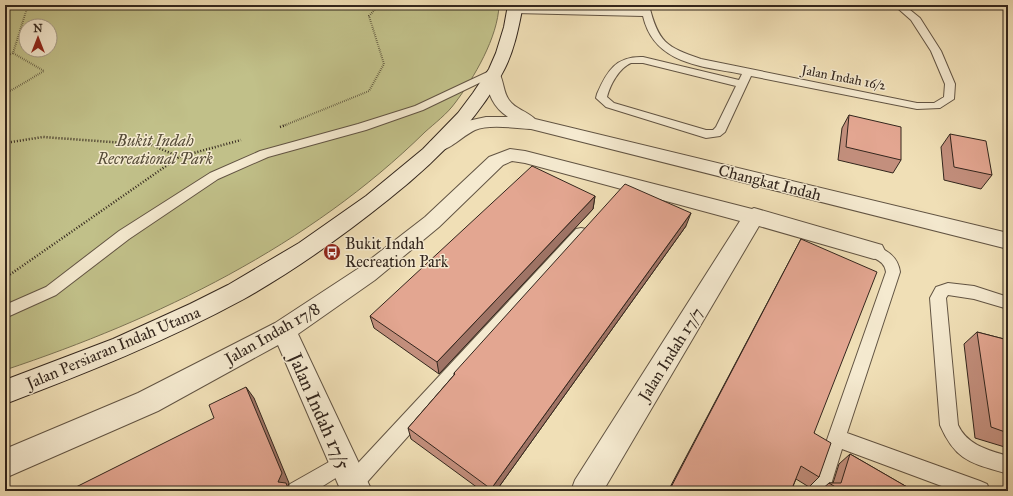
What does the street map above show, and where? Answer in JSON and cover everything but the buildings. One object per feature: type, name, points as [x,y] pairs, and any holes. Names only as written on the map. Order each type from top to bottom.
[{"type":"street","name":"Jalan Persiaran Indah Utama","points":[[5,392],[46,377],[166,327],[243,288],[306,249],[389,190],[437,146],[469,109],[494,73],[506,46],[515,8]]},
{"type":"street","name":"Changkat Indah","points":[[494,73],[496,94],[506,109],[531,123]]},
{"type":"street","name":"Changkat Indah","points":[[437,146],[468,126],[486,122],[531,123],[1008,241]]},
{"type":"street","name":"Jalan Indah 17/8","points":[[5,464],[148,402],[284,330],[367,274],[432,222],[496,161],[510,155],[525,157],[622,188],[754,216]]},
{"type":"street","points":[[754,216],[874,251]]},
{"type":"street","name":"Jalan Indah 17/7","points":[[586,491],[754,216]]},
{"type":"street","name":"Jalan Indah 17/5","points":[[284,330],[351,479]]},
{"type":"lane","name":"Jalan Indah 16/2","points":[[646,9],[654,37],[660,45],[673,54],[698,62],[917,106],[936,106],[949,99],[950,84],[936,51],[915,18],[898,5]]},
{"type":"lane","points":[[515,8],[646,9]]},
{"type":"lane","points":[[743,84],[643,60],[633,60],[624,62],[602,90],[601,98],[610,105],[706,134],[716,133],[721,129],[743,84],[748,72]]},
{"type":"lane","points":[[5,312],[51,291],[124,235],[214,176],[264,154],[362,127],[419,108],[494,73]]},
{"type":"lane","points":[[297,491],[351,479],[589,224]]},
{"type":"lane","points":[[819,491],[893,272],[892,264],[885,256],[874,251]]},
{"type":"lane","points":[[1008,303],[948,288],[941,291],[938,298],[949,425],[953,437],[963,447],[976,455],[1008,465]]},
{"type":"lane","points":[[837,438],[980,491]]},
{"type":"path","points":[[5,58],[13,53],[28,5]]},
{"type":"path","points":[[278,128],[369,91],[384,64],[368,16],[379,5]]},
{"type":"path","points":[[5,94],[44,71],[13,53]]},
{"type":"path","points":[[5,143],[43,137],[152,144],[179,157]]},
{"type":"path","points":[[5,278],[179,157],[248,138]]},
{"type":"green space","name":"Bukit Indah Recreational Park","points":[[5,5],[499,5],[498,17],[490,43],[470,82],[452,107],[380,173],[332,210],[281,244],[229,275],[175,302],[62,350],[5,370]]},
{"type":"place","name":"Bukit Indah Recreation Park","points":[[332,252]]}]
